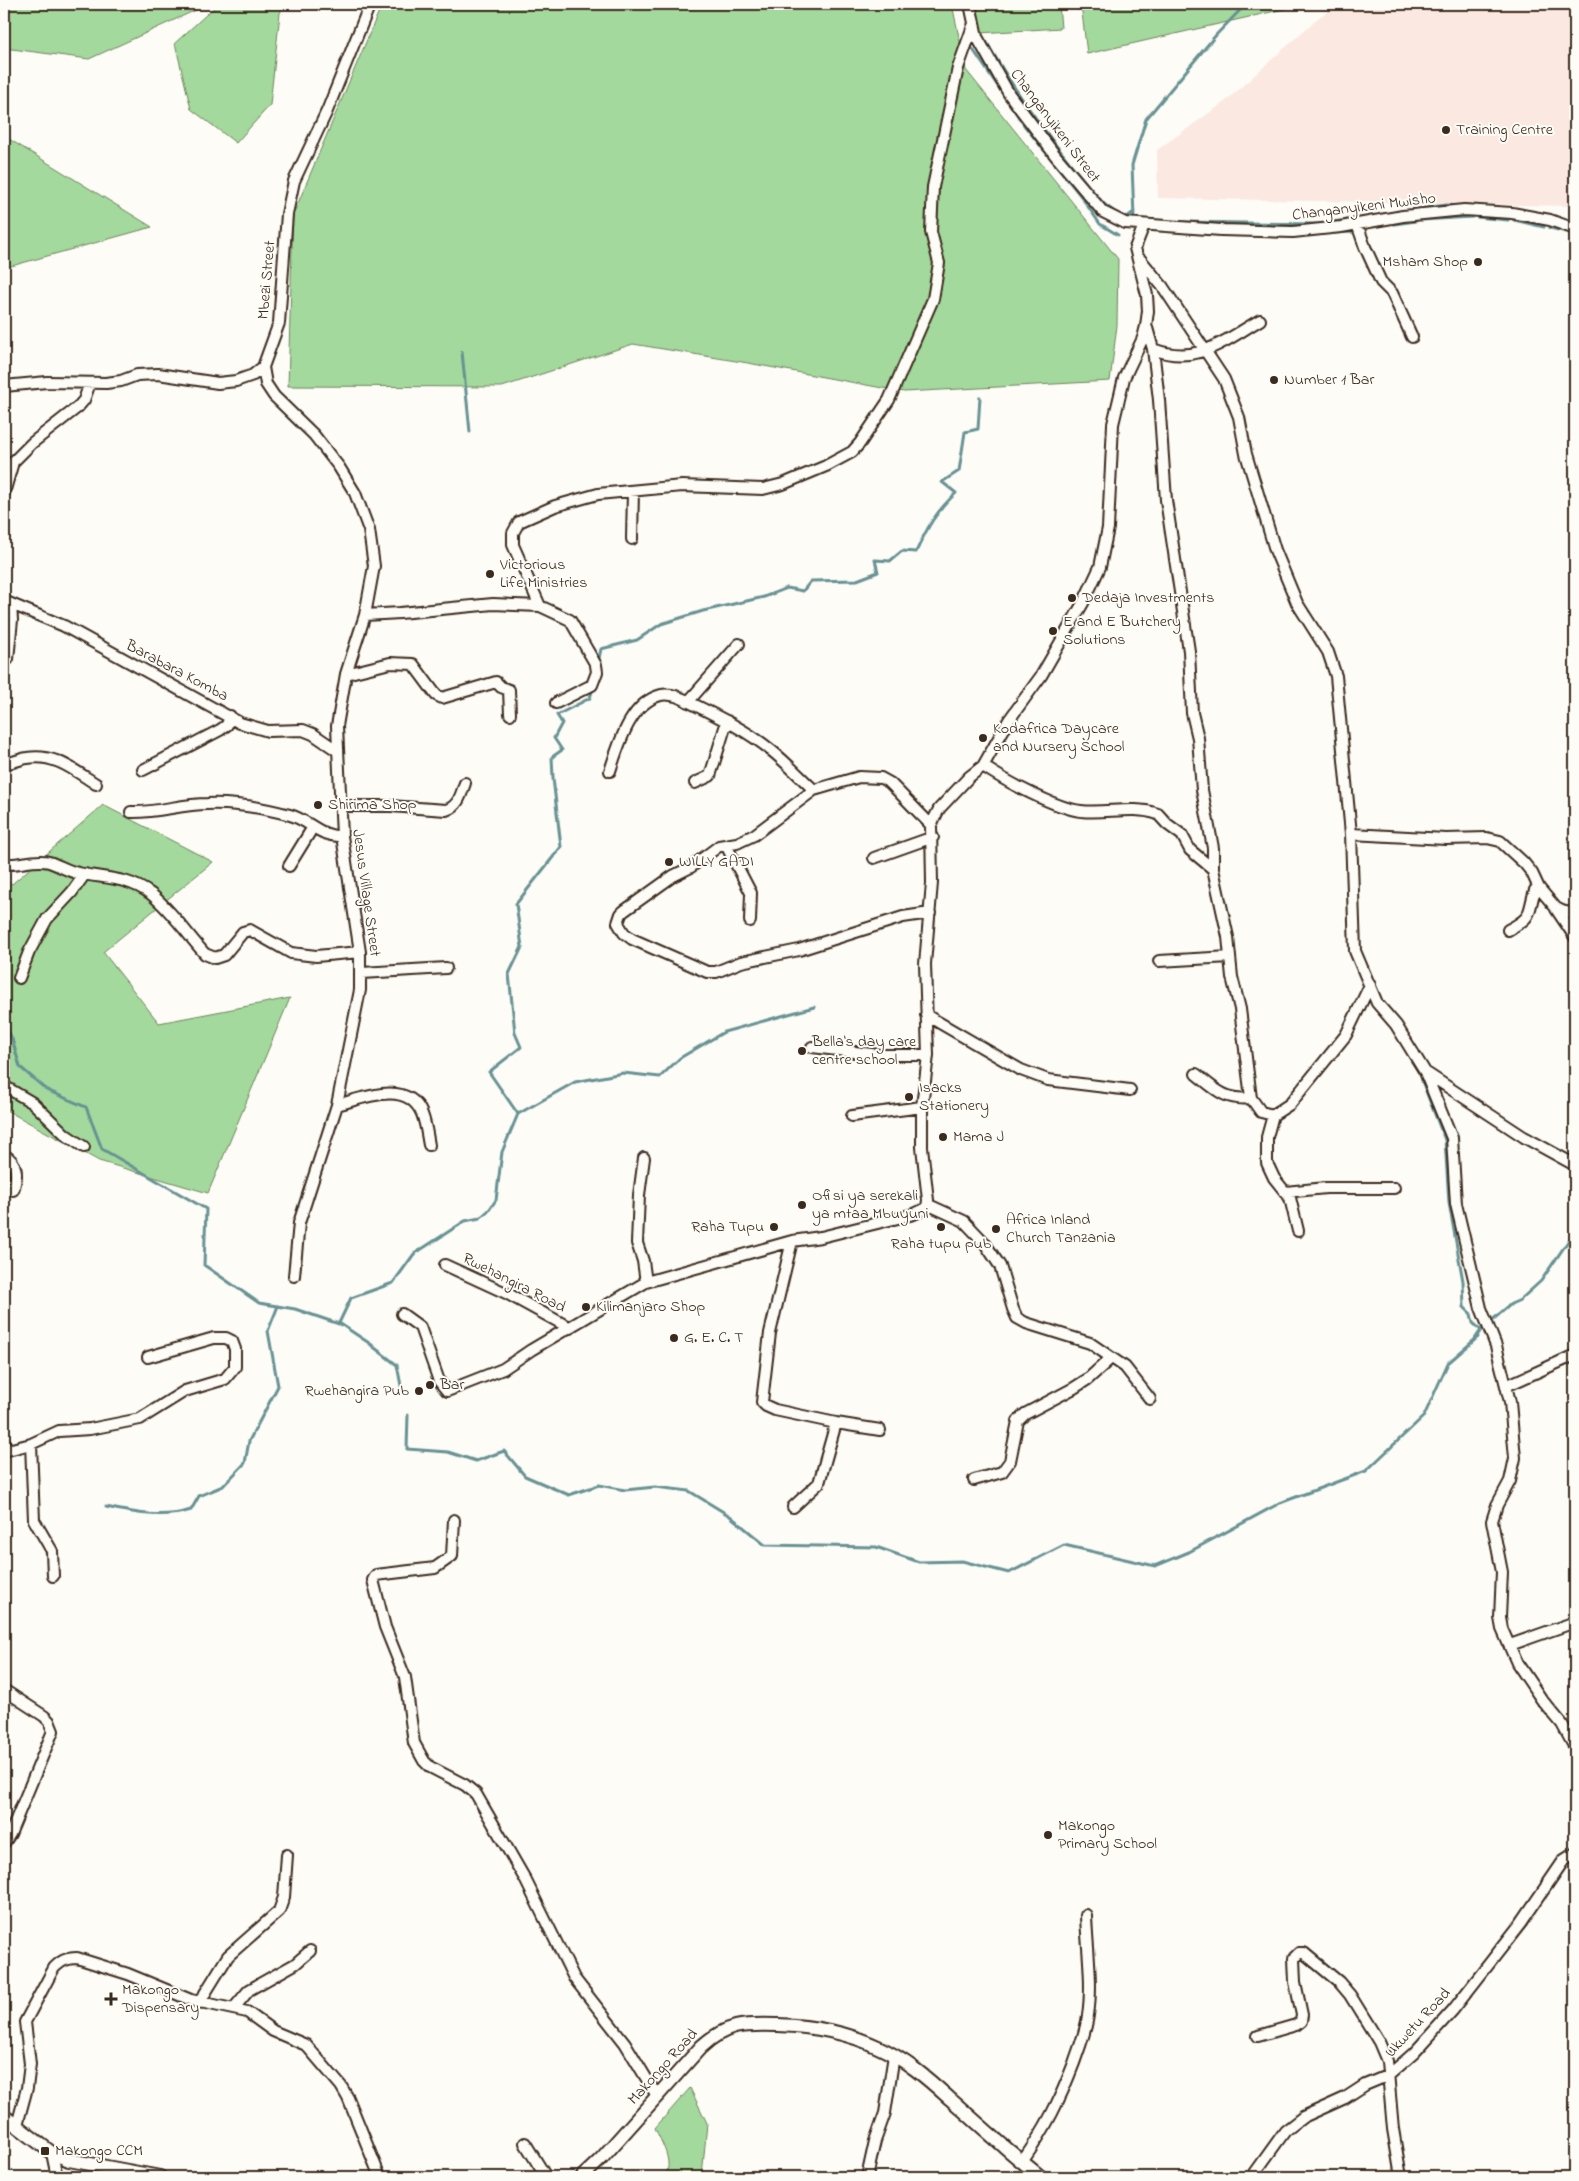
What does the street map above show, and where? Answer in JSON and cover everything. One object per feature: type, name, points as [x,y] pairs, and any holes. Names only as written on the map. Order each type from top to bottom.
[{"type":"street","name":"Mbezi Street","points":[[262,366],[279,323],[287,214],[294,181],[327,111],[370,4]]},
{"type":"street","name":"Changanyikeni Street","points":[[970,4],[973,26],[983,49],[1009,94],[1055,155],[1103,212],[1125,223]]},
{"type":"street","points":[[540,606],[513,545],[513,533],[519,522],[555,506],[598,494],[682,486],[763,489],[783,484],[826,466],[852,452],[860,443],[889,400],[933,298],[939,263],[931,232],[933,187],[958,68],[973,26]]},
{"type":"street","name":"Changanyikeni Mwisho","points":[[1125,223],[1293,232],[1403,216],[1464,210],[1512,213],[1550,220],[1575,229]]},
{"type":"street","points":[[1357,224],[1381,282],[1392,293],[1412,338]]},
{"type":"street","points":[[931,826],[939,809],[968,777],[982,766],[1009,720],[1042,676],[1100,567],[1108,528],[1114,424],[1124,378],[1143,338],[1148,311],[1146,289],[1136,254],[1136,242],[1144,225]]},
{"type":"street","points":[[1136,254],[1163,287],[1224,379],[1239,417],[1246,454],[1275,550],[1297,603],[1328,652],[1336,676],[1351,834],[1356,951],[1377,1002],[1396,1025],[1425,1072],[1452,1138],[1456,1204],[1510,1402],[1515,1458],[1510,1481],[1496,1505],[1492,1521],[1502,1572],[1500,1618],[1502,1629],[1517,1664],[1542,1700],[1562,1724],[1575,1748]]},
{"type":"street","points":[[1152,349],[1178,356],[1206,350],[1260,320]]},
{"type":"street","points":[[1146,326],[1152,349],[1163,437],[1166,500],[1188,642],[1192,713],[1198,738],[1202,790],[1213,848],[1213,869],[1228,938],[1232,977],[1240,1009],[1251,1098],[1261,1112],[1273,1115]]},
{"type":"street","points":[[4,386],[47,382],[90,383],[121,381],[138,375],[158,374],[218,383],[236,381],[253,375],[262,366]]},
{"type":"street","name":"Jesus Village Street","points":[[262,366],[266,384],[274,396],[314,435],[339,467],[354,493],[370,530],[374,566],[365,615],[346,674],[337,726],[342,836],[362,973],[337,1105],[299,1223],[294,1276]]},
{"type":"street","points":[[4,493],[5,479],[11,465],[21,453],[78,407],[84,400],[90,383]]},
{"type":"street","points":[[632,539],[633,491]]},
{"type":"street","points":[[7,603],[12,620],[8,660]]},
{"type":"street","name":"Barabara Komba","points":[[7,603],[64,626],[240,723],[268,731],[303,730],[313,734],[338,751]]},
{"type":"street","points":[[365,615],[408,613],[493,604],[540,606],[570,620],[596,665],[592,685],[556,703]]},
{"type":"street","points":[[688,702],[739,644]]},
{"type":"street","points":[[346,674],[390,663],[409,663],[418,669],[436,695],[442,698],[496,682],[501,687],[509,690],[510,714]]},
{"type":"street","points":[[610,771],[624,732],[642,707],[664,694],[672,695],[727,721],[773,751],[814,790]]},
{"type":"street","points":[[143,770],[220,730],[227,725],[230,716]]},
{"type":"street","points":[[695,783],[710,776],[727,721]]},
{"type":"street","points":[[4,763],[26,758],[51,760],[66,764],[96,784]]},
{"type":"street","points":[[982,766],[998,776],[1067,808],[1082,811],[1130,810],[1158,814],[1167,824],[1182,835],[1190,850],[1213,869]]},
{"type":"street","points":[[402,1314],[420,1327],[439,1382],[447,1391],[503,1369],[622,1294],[646,1282],[792,1241],[821,1237],[923,1212],[929,1205],[922,1147],[922,1107],[928,1055],[925,964],[930,912],[933,837],[931,826],[890,782],[881,778],[859,777],[814,790],[749,838],[716,848],[691,867],[673,876],[624,911],[618,923],[624,933],[707,972],[716,972],[741,962],[832,941],[903,917],[930,912]]},
{"type":"street","points":[[340,806],[390,806],[446,810],[452,808],[460,799],[465,783]]},
{"type":"street","points":[[131,812],[146,812],[207,804],[230,805],[290,815],[329,836],[342,836]]},
{"type":"street","points":[[289,866],[313,827]]},
{"type":"street","points":[[1351,834],[1446,839],[1487,838],[1500,841],[1532,873],[1539,888],[1556,908],[1575,937]]},
{"type":"street","points":[[874,858],[933,837]]},
{"type":"street","points":[[726,845],[751,893],[750,921]]},
{"type":"street","points":[[4,865],[41,861],[76,873],[120,878],[150,894],[205,954],[212,957],[224,955],[243,932],[250,930],[291,953],[316,956],[360,952]]},
{"type":"street","points":[[19,978],[29,952],[47,919],[72,892],[85,874]]},
{"type":"street","points":[[1508,930],[1521,923],[1530,915],[1534,890],[1539,888]]},
{"type":"street","points":[[1556,908],[1575,914]]},
{"type":"street","points":[[1159,961],[1230,957]]},
{"type":"street","points":[[362,973],[446,968]]},
{"type":"street","points":[[1298,1231],[1290,1198],[1274,1178],[1267,1163],[1267,1137],[1273,1115],[1290,1104],[1346,1035],[1370,985]]},
{"type":"street","points":[[926,1015],[1021,1070],[1048,1080],[1130,1090]]},
{"type":"street","points":[[812,1047],[880,1055],[928,1055]]},
{"type":"street","points":[[1425,1072],[1524,1137],[1575,1165]]},
{"type":"street","points":[[1196,1074],[1222,1094],[1238,1099],[1251,1098]]},
{"type":"street","points":[[4,1086],[33,1103],[66,1135],[84,1147]]},
{"type":"street","points":[[337,1105],[375,1094],[393,1093],[404,1096],[415,1104],[422,1113],[428,1145]]},
{"type":"street","points":[[852,1116],[922,1107]]},
{"type":"street","points":[[4,1155],[16,1166],[13,1190]]},
{"type":"street","points":[[644,1158],[639,1194],[636,1243],[643,1261],[646,1282]]},
{"type":"street","points":[[1285,1192],[1326,1188],[1394,1188]]},
{"type":"street","points":[[929,1205],[964,1221],[984,1242],[1000,1266],[1018,1318],[1026,1323],[1090,1343],[1132,1374],[1150,1399]]},
{"type":"street","points":[[792,1241],[770,1333],[762,1402],[775,1410],[880,1430]]},
{"type":"street","name":"Rwehangira Road","points":[[445,1265],[508,1294],[570,1328]]},
{"type":"street","points":[[4,1448],[31,1444],[59,1431],[90,1429],[140,1419],[184,1391],[225,1379],[235,1367],[235,1349],[232,1340],[226,1338],[214,1338],[148,1357]]},
{"type":"street","points":[[1506,1386],[1575,1355]]},
{"type":"street","points":[[974,1480],[1002,1472],[1010,1462],[1018,1422],[1025,1414],[1074,1388],[1112,1358]]},
{"type":"street","points":[[793,1507],[819,1483],[836,1423]]},
{"type":"street","points":[[31,1444],[34,1520],[52,1552],[53,1576]]},
{"type":"street","points":[[454,1520],[452,1556],[444,1563],[435,1568],[376,1575],[373,1580],[385,1627],[405,1677],[414,1743],[430,1768],[465,1785],[476,1794],[525,1879],[574,1978],[625,2043],[657,2096]]},
{"type":"street","points":[[1510,1645],[1575,1622]]},
{"type":"street","points":[[4,1690],[44,1716],[49,1721],[53,1731],[10,1834],[4,1843]]},
{"type":"street","name":"Ukwetu Road","points":[[1252,2177],[1285,2131],[1303,2116],[1345,2098],[1364,2085],[1389,2075],[1414,2053],[1453,2010],[1521,1923],[1564,1860],[1575,1853]]},
{"type":"street","points":[[199,2003],[228,1956],[279,1911],[284,1897],[287,1855]]},
{"type":"street","points":[[1022,2162],[1043,2133],[1058,2105],[1084,2035],[1090,1991],[1086,1915]]},
{"type":"street","points":[[234,2008],[248,1990],[280,1974],[310,1951]]},
{"type":"street","points":[[1258,2036],[1296,2025],[1301,2021],[1302,2015],[1295,1982],[1294,1958],[1299,1953],[1304,1953],[1338,1982],[1350,1995],[1379,2042],[1387,2061],[1393,2129],[1401,2177]]},
{"type":"street","points":[[17,2125],[27,2088],[30,2064],[25,2022],[54,1968],[61,1961],[68,1958],[86,1960],[199,2003],[234,2008],[247,2012],[273,2031],[306,2045],[348,2098],[380,2177]]},
{"type":"street","name":"Makongo Road","points":[[582,2177],[602,2159],[657,2096],[714,2036],[728,2028],[740,2026],[799,2026],[877,2046],[923,2075],[1040,2177]]},
{"type":"street","points":[[867,2177],[868,2166],[885,2113],[894,2055]]},
{"type":"street","points":[[4,2116],[52,2153],[69,2160],[160,2177]]},
{"type":"street","points":[[525,2143],[546,2177]]},
{"type":"street","points":[[52,2153],[57,2177]]},
{"type":"shaded area","points":[[1341,4],[1575,4],[1575,206],[1158,198],[1157,150],[1226,101],[1319,17]]},
{"type":"green space","points":[[4,4],[209,4],[89,59],[4,48]]},
{"type":"green space","points":[[218,4],[284,4],[280,13],[270,105],[236,143],[191,109],[175,43]]},
{"type":"green space","points":[[382,4],[952,4],[966,70],[1118,259],[1117,325],[1110,381],[904,392],[633,344],[502,387],[288,386],[293,215]]},
{"type":"green space","points":[[975,4],[1059,4],[1061,28],[979,33]]},
{"type":"green space","points":[[1081,4],[1306,4],[1087,54]]},
{"type":"green space","points":[[4,136],[152,227],[4,268]]},
{"type":"green space","points":[[103,805],[213,862],[103,952],[159,1023],[290,998],[208,1193],[99,1161],[4,1109],[4,880],[12,884]]},
{"type":"green space","points":[[690,2088],[707,2123],[702,2177],[664,2177],[667,2171],[668,2159],[655,2128]]},
{"type":"waterway","points":[[1140,220],[1134,218],[1132,165],[1146,119],[1216,35],[1246,4]]},
{"type":"waterway","points":[[986,41],[1012,84],[1056,146],[1104,204],[1116,213]]},
{"type":"waterway","points":[[970,45],[1024,125],[1080,195],[1100,224],[1118,235]]},
{"type":"waterway","points":[[1406,211],[1445,205],[1461,206]]},
{"type":"waterway","points":[[1121,216],[1127,217],[1134,212]]},
{"type":"waterway","points":[[1183,222],[1317,224],[1370,217]]},
{"type":"waterway","points":[[1421,220],[1472,217]]},
{"type":"waterway","points":[[1477,217],[1508,220]]},
{"type":"waterway","points":[[1514,220],[1544,227]]},
{"type":"waterway","points":[[1394,224],[1416,221]]},
{"type":"waterway","points":[[1550,228],[1567,232]]},
{"type":"waterway","points":[[1331,233],[1357,232]]},
{"type":"waterway","points":[[462,352],[470,432]]},
{"type":"waterway","points":[[598,663],[601,649],[637,640],[661,624],[703,611],[764,597],[787,588],[803,591],[811,581],[857,580],[878,572],[875,560],[890,561],[902,551],[916,552],[933,520],[956,493],[942,482],[959,471],[965,432],[978,429],[980,397]]},
{"type":"waterway","points":[[372,1345],[339,1323],[351,1298],[393,1283],[414,1254],[465,1221],[480,1218],[496,1200],[502,1152],[518,1114],[489,1072],[521,1047],[515,1033],[509,974],[522,947],[516,904],[561,847],[552,757],[562,750],[554,738],[562,723],[557,715],[590,698],[593,688]]},
{"type":"waterway","points":[[518,1114],[575,1082],[623,1073],[660,1077],[680,1058],[724,1032],[814,1007]]},
{"type":"waterway","points":[[4,1022],[12,1039],[20,1067],[47,1090],[86,1107],[102,1149],[206,1209],[204,1265],[259,1303],[295,1309],[339,1324]]},
{"type":"waterway","points":[[1422,1081],[1445,1140],[1449,1203],[1463,1281],[1464,1307],[1471,1314],[1473,1323],[1481,1330],[1475,1339]]},
{"type":"waterway","points":[[1489,1323],[1511,1304],[1520,1300],[1541,1281],[1575,1231]]},
{"type":"waterway","points":[[106,1507],[159,1515],[191,1510],[199,1496],[223,1486],[245,1463],[249,1441],[278,1386],[268,1331],[278,1306]]},
{"type":"waterway","points":[[408,1415],[407,1449],[448,1452],[476,1461],[504,1451],[525,1476],[569,1495],[599,1485],[625,1490],[655,1487],[689,1491],[730,1516],[765,1545],[876,1547],[919,1562],[962,1561],[1009,1573],[1064,1545],[1155,1566],[1189,1552],[1280,1503],[1366,1471],[1424,1416],[1448,1363],[1478,1337]]},
{"type":"waterway","points":[[371,1345],[397,1365],[402,1391]]},
{"type":"place","name":"Training Centre","points":[[1446,130]]},
{"type":"place","name":"Msham Shop","points":[[1478,262]]},
{"type":"place","name":"Number 1 Bar","points":[[1274,380]]},
{"type":"place","name":"Victorious Life Ministries","points":[[490,574]]},
{"type":"place","name":"Dedaja Investments","points":[[1072,598]]},
{"type":"place","name":"E and E Butchery Solutions","points":[[1053,631]]},
{"type":"place","name":"Kodafrica Daycare and Nursery School","points":[[983,738]]},
{"type":"place","name":"Shirima Shop","points":[[318,805]]},
{"type":"place","name":"WILLY GADI","points":[[669,862]]},
{"type":"place","name":"Bella's day care centre school","points":[[802,1051]]},
{"type":"place","name":"Isacks Stationery","points":[[909,1097]]},
{"type":"place","name":"Mama J","points":[[943,1137]]},
{"type":"place","name":"Ofisi ya serekali ya mtaa Mbuyuni","points":[[802,1205]]},
{"type":"place","name":"Raha Tupu","points":[[774,1227]]},
{"type":"place","name":"Raha tupu pub","points":[[941,1227]]},
{"type":"place","name":"Africa Inland Church Tanzania","points":[[996,1229]]},
{"type":"place","name":"Kilimanjaro Shop","points":[[586,1307]]},
{"type":"place","name":"G. E. C. T","points":[[674,1338]]},
{"type":"place","name":"Bar","points":[[430,1385]]},
{"type":"place","name":"Rwehangira Pub","points":[[419,1391]]},
{"type":"place","name":"Makongo Primary School","points":[[1048,1835]]},
{"type":"place","name":"Makongo Dispensary","points":[[111,1999]]},
{"type":"place","name":"Makongo CCM","points":[[45,2151]]}]
